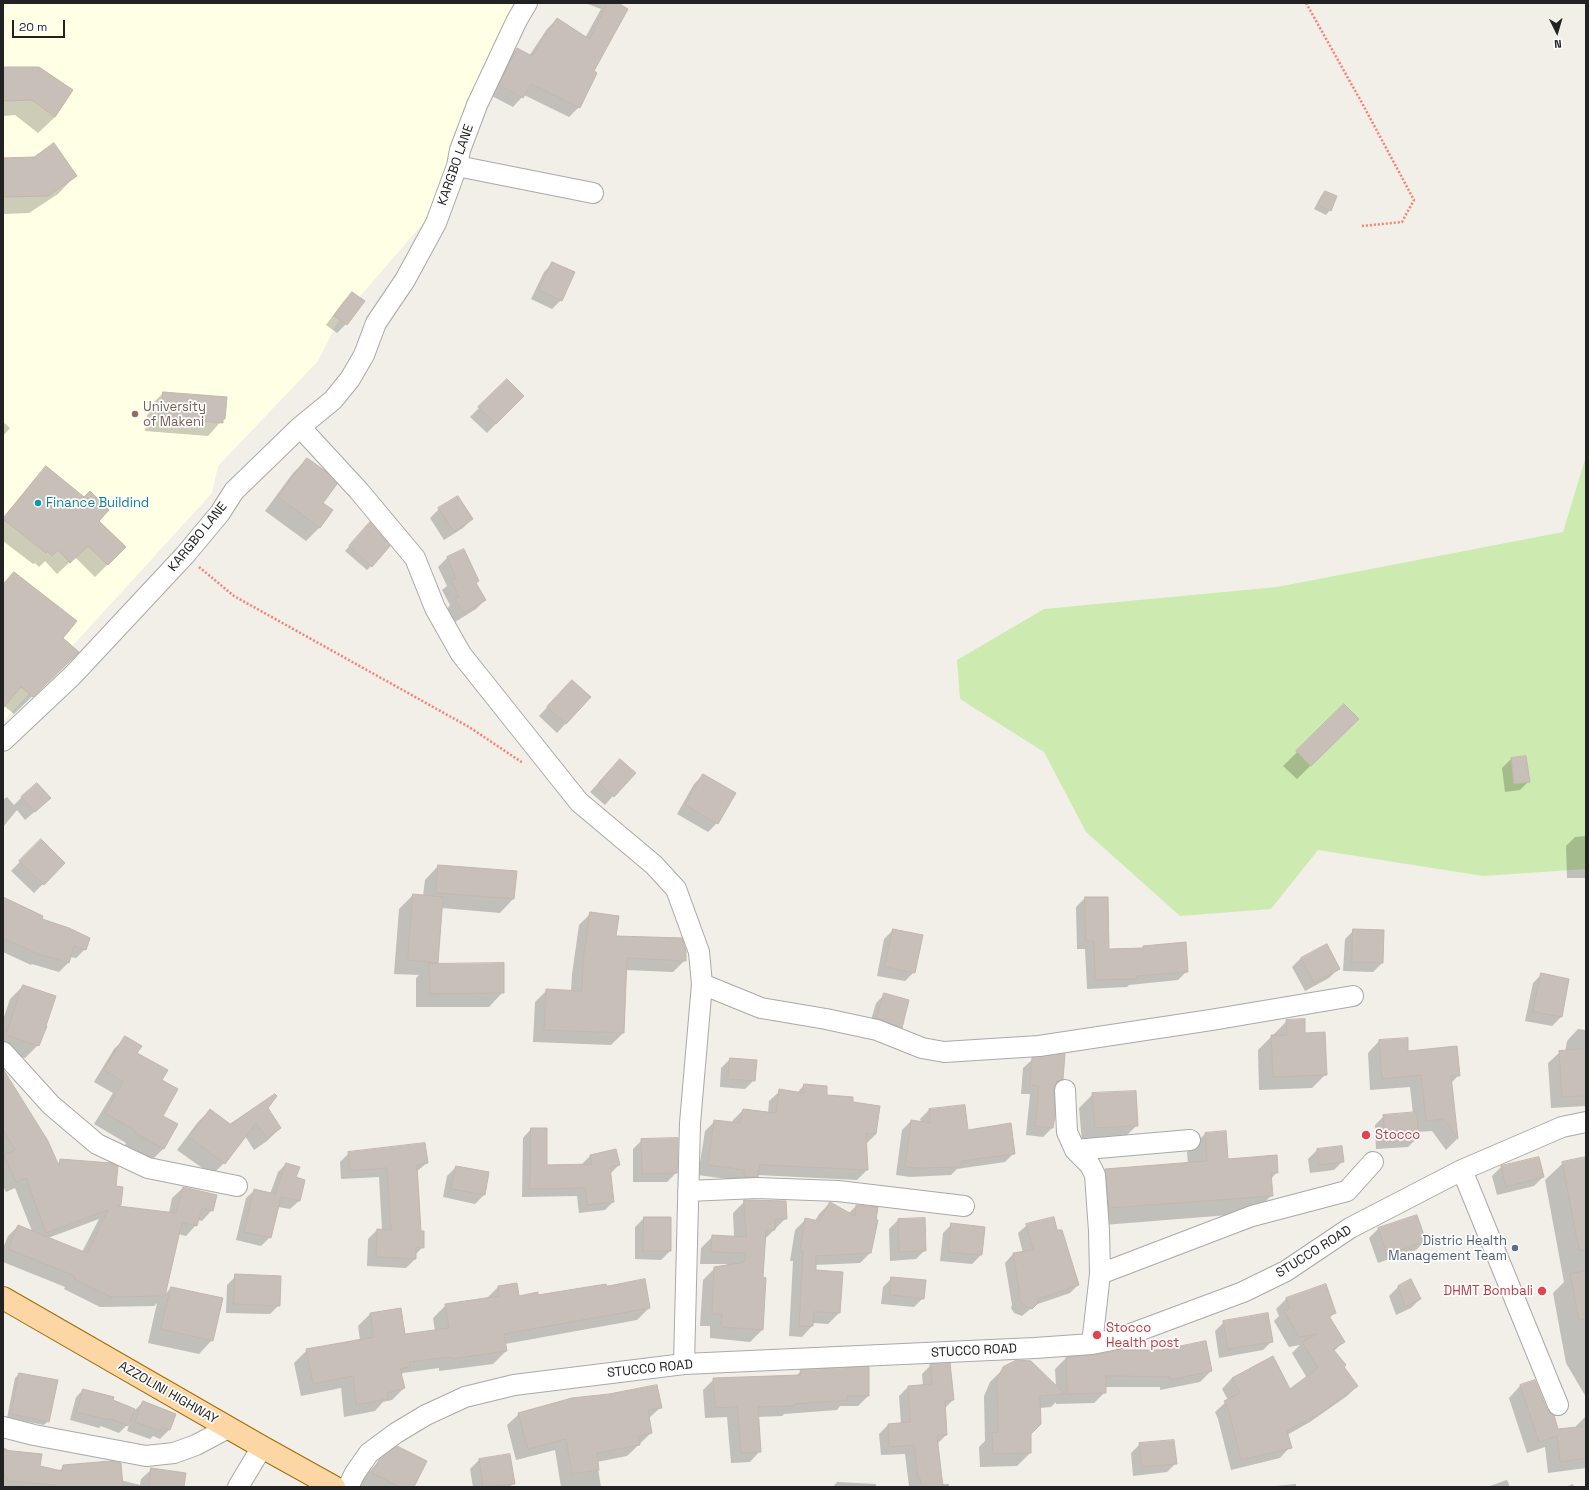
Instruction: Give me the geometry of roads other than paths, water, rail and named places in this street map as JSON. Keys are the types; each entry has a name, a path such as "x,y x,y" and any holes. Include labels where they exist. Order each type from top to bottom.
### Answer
{"main road":[{"name":"AZZOLINI HIGHWAY","path":"3,1298 228,1428 334,1487"}],"street":[{"name":"KARGBO LANE","path":"3,741 73,674 185,555 220,513 234,491 300,427 333,400 350,379 364,355 376,323 404,280 436,223 457,166 460,150 477,105 517,20 527,3"},
{"path":"457,166 593,193"},
{"path":"300,427 359,491 415,558 435,608 462,654 579,802 654,865 676,889 699,952 702,984 690,1123 684,1364"},
{"path":"702,984 761,1008 826,1019 877,1030 922,1048 944,1052 1039,1046 1211,1020 1353,996"},
{"path":"3,1052 51,1105 96,1144 148,1168 237,1186"},
{"path":"1065,1090 1067,1132 1075,1150 1090,1165 1095,1175 1100,1274 1092,1344"},
{"name":"STUCCO ROAD","path":"348,1487 355,1473 369,1453 396,1433 426,1415 465,1397 514,1385 684,1364 1092,1344 1117,1339 1243,1292 1286,1272 1350,1228 1462,1170 1562,1127 1586,1122"},
{"path":"1075,1150 1190,1140"},
{"path":"1100,1274 1252,1216 1347,1192 1373,1162"},
{"path":"1462,1170 1558,1405"},
{"path":"688,1191 757,1188 838,1191 964,1206"},
{"path":"3,1427 34,1435 146,1456 174,1453 196,1445 228,1428"},
{"path":"238,1487 262,1447"}],"place":[{"name":"University of Makeni","path":"135,414"},
{"name":"Finance Buildind","path":"38,503"},
{"name":"Stocco","path":"1366,1135"},
{"name":"Distric Health Management Team","path":"1515,1248"},
{"name":"DHMT Bombali","path":"1542,1291"},
{"name":"Stocco Health post","path":"1097,1335"}]}
